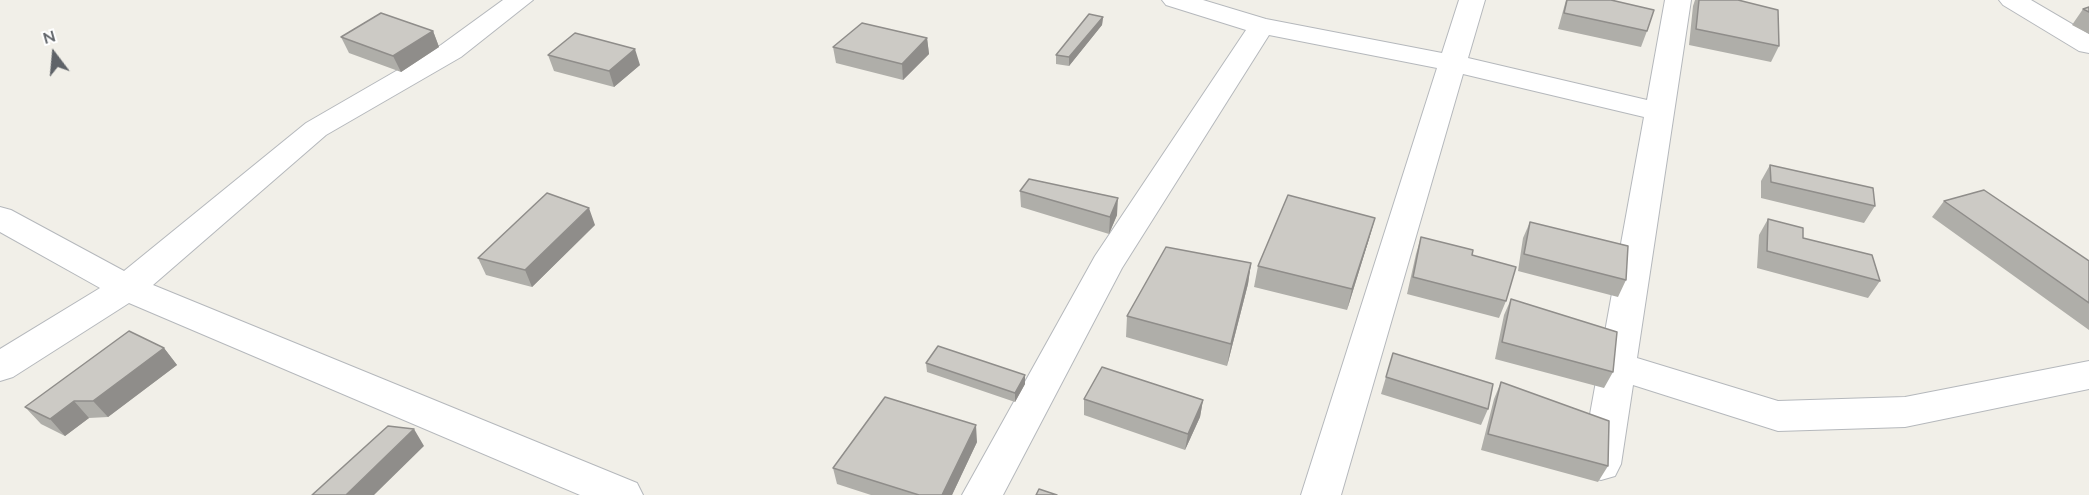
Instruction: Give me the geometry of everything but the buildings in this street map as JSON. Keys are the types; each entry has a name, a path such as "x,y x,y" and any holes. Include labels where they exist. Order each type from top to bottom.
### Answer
{"street":[{"path":"0,367 127,288 316,129 451,51 520,0"},
{"path":"1175,0 1262,26 1452,63 1659,112"},
{"path":"1321,495 1472,0"},
{"path":"1602,464 1677,0"},
{"path":"2012,0 2089,45"},
{"path":"982,495 1107,264 1262,26"},
{"path":"0,218 127,288 623,495"},
{"path":"1617,366 1778,416 1905,412 2089,375"}]}
